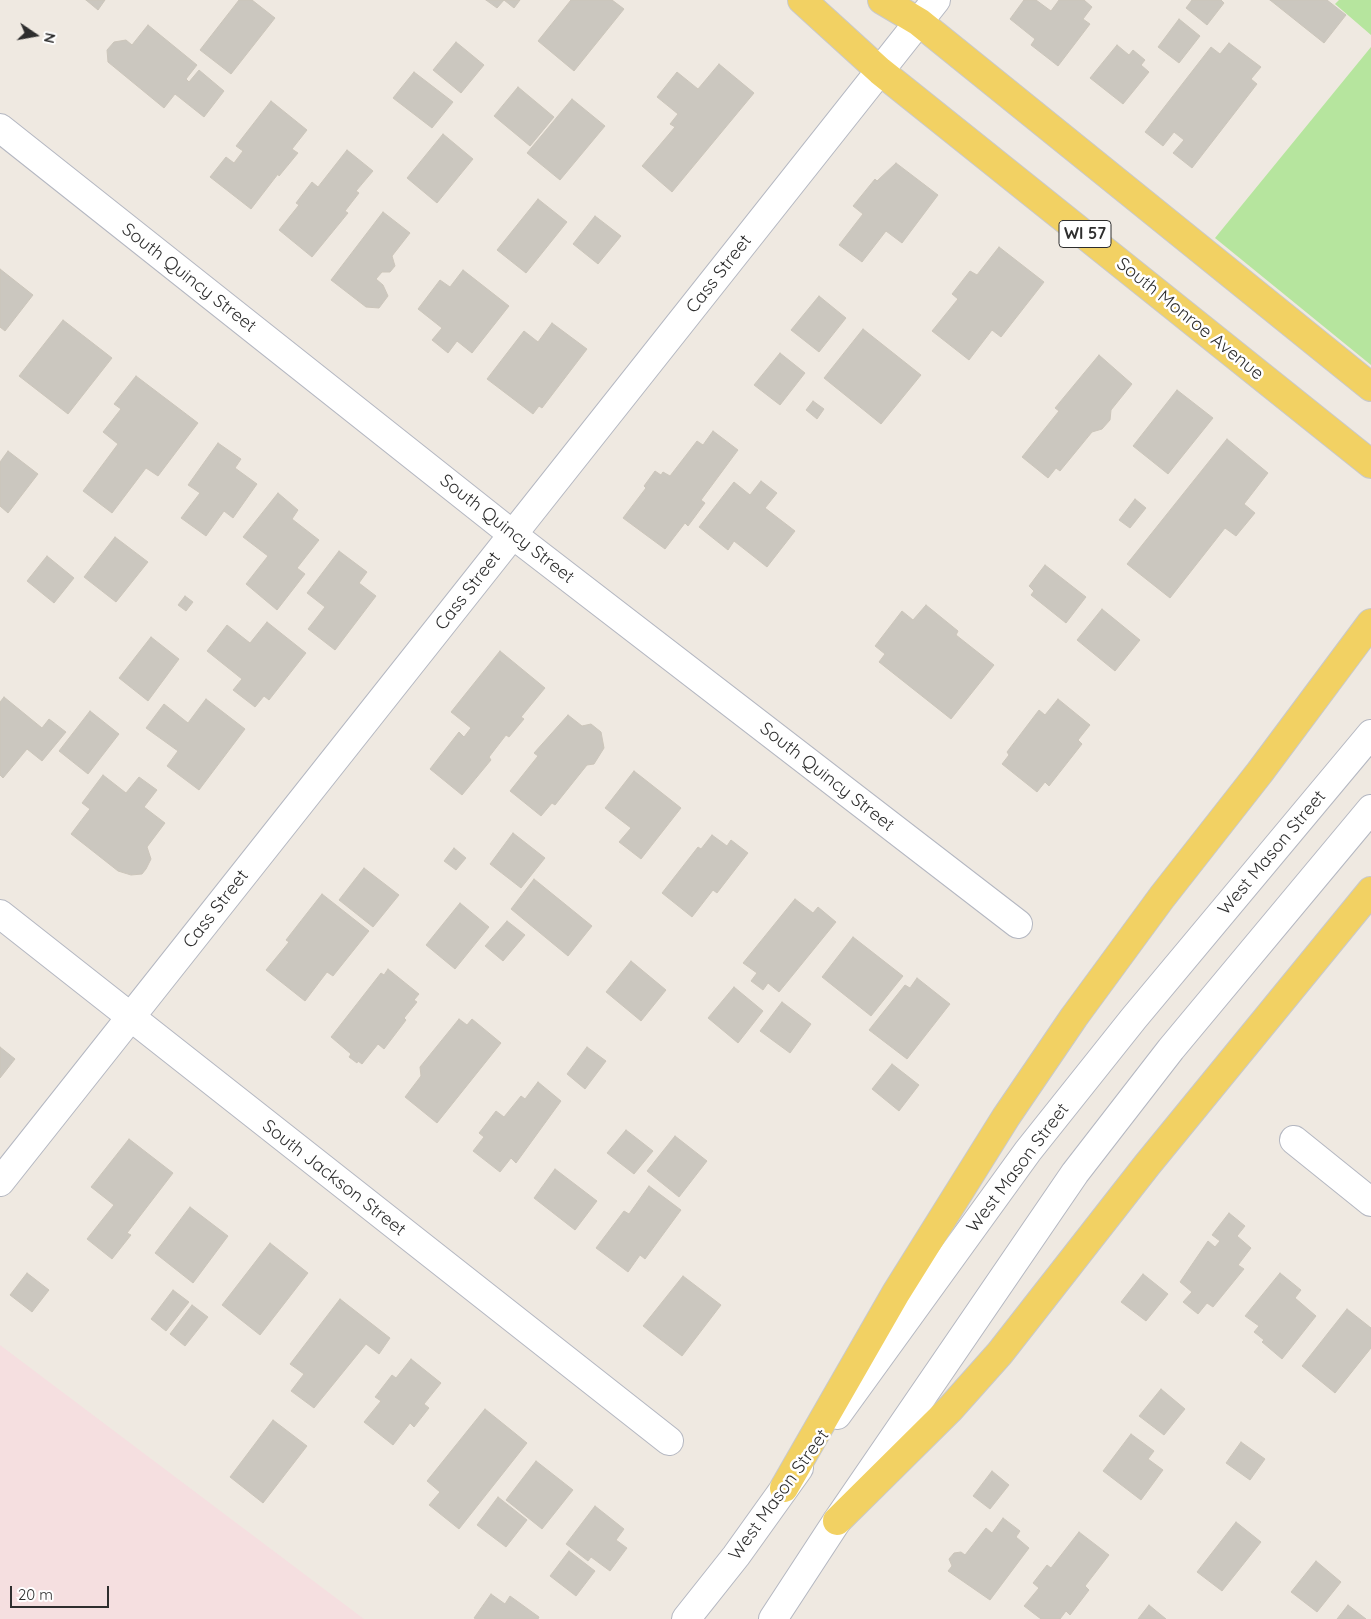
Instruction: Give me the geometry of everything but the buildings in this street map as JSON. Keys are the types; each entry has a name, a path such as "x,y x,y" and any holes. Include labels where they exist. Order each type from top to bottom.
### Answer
{"main road":[{"name":"South Monroe Avenue","path":"802,0 880,71 1371,464"},
{"path":"882,0 919,22 1371,387"},
{"path":"784,1488 896,1293 1011,1110 1074,1017 1162,897 1260,772 1371,623"},
{"path":"837,1521 952,1408 1000,1353 1147,1165 1371,891"}],"street":[{"name":"Cass Street","path":"0,1182 936,0"},
{"name":"South Quincy Street","path":"0,128 512,534 1018,924"},
{"name":"West Mason Street","path":"686,1619 736,1556 1028,1151 1134,1018 1371,734"},
{"path":"773,1619 837,1521 1075,1174 1171,1049 1371,809"},
{"name":"South Jackson Street","path":"0,914 669,1441"},
{"path":"1294,1140 1371,1202"}],"shaded area":[{"path":"0,1345 364,1619 0,1619"}],"green space":[{"path":"1339,0 1371,0 1371,35 1335,4"},
{"path":"1371,47 1371,365 1215,238"}]}
